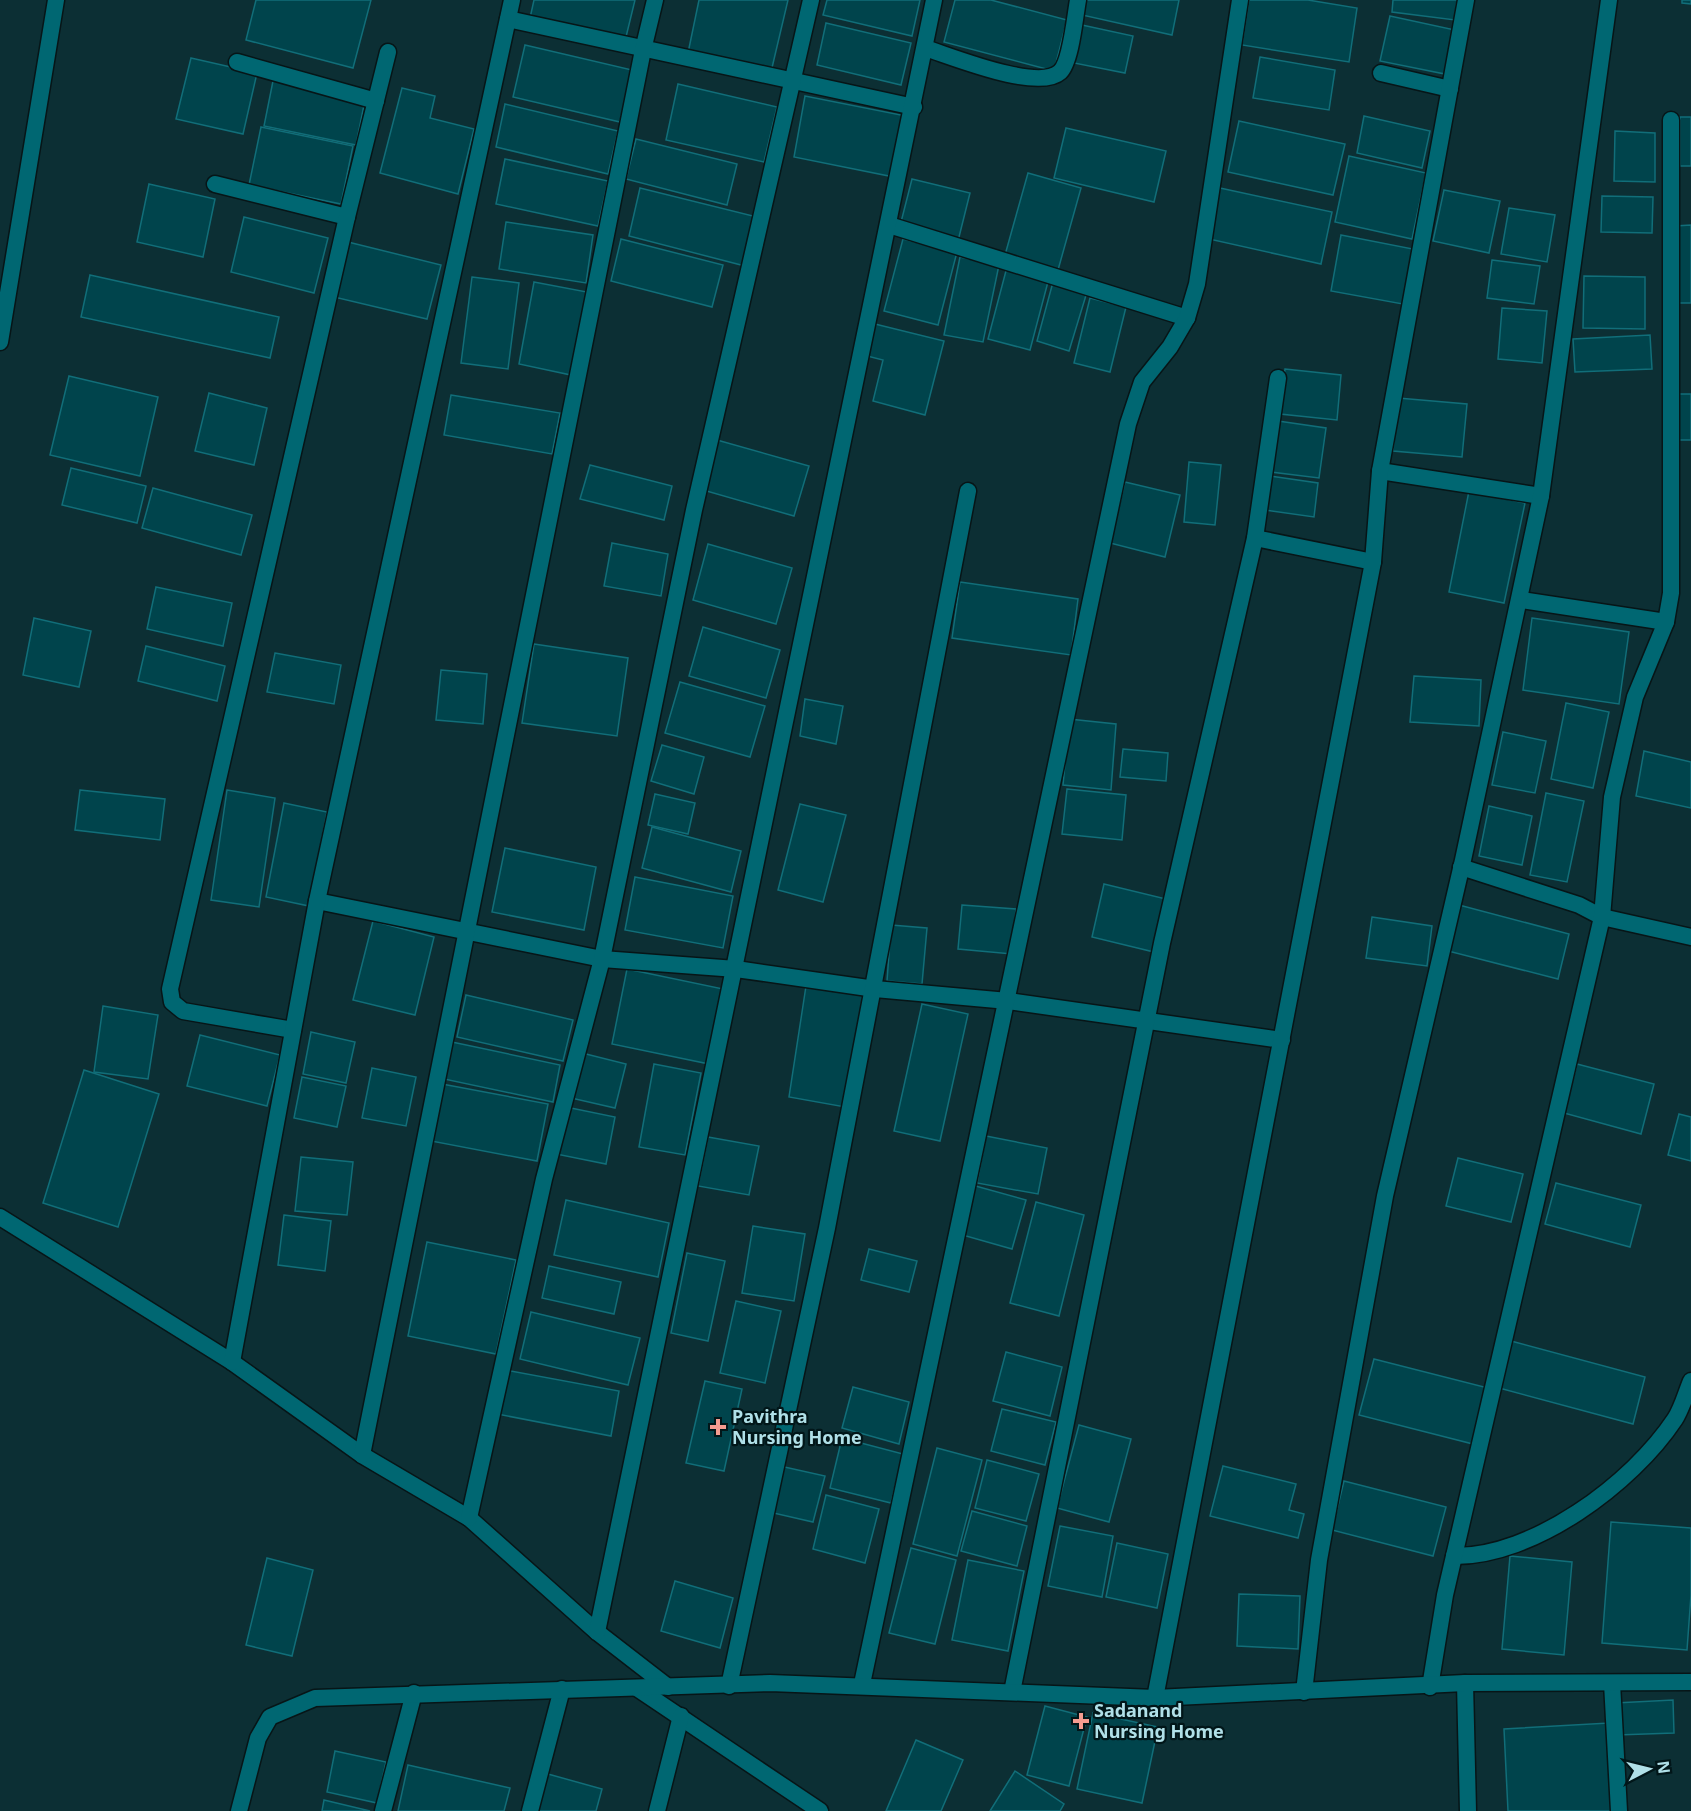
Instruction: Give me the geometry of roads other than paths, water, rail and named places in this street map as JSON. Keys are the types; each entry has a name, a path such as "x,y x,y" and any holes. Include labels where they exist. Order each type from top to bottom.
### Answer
{"street":[{"path":"0,342 56,0"},
{"path":"232,1362 317,902 512,0"},
{"path":"362,1455 643,50 656,0"},
{"path":"469,1518 544,1179 602,959 694,510 790,81 811,0"},
{"path":"597,1632 914,107 934,0"},
{"path":"925,48 1018,76 1049,76 1060,72 1066,61 1078,0"},
{"path":"862,1684 1128,424 1142,382 1170,347 1187,318 1197,284 1240,0"},
{"path":"1155,1698 1373,562 1380,471 1466,0"},
{"path":"1304,1692 1319,1560 1385,1196 1521,600 1541,496 1609,0"},
{"path":"508,19 914,107"},
{"path":"293,1030 183,1011 172,1002 170,989 347,216 388,52"},
{"path":"237,62 376,101"},
{"path":"1381,73 1450,88"},
{"path":"1430,1687 1454,1556 1602,917 1612,797 1635,698 1666,622 1671,593 1671,120"},
{"path":"215,184 347,216"},
{"path":"889,225 1187,318"},
{"path":"1012,1692 1146,1020 1255,538 1278,378"},
{"path":"1380,471 1541,496"},
{"path":"729,1686 827,1228 875,989 968,491"},
{"path":"1255,538 1373,562"},
{"path":"1521,600 1666,622"},
{"path":"1461,867 1579,905 1602,917 1691,937"},
{"path":"317,902 602,959 735,969 875,989 1008,1001 1282,1040"},
{"path":"0,1217 232,1362 362,1455 469,1518 597,1632 668,1687"},
{"path":"1454,1556 1477,1556 1523,1542 1548,1529 1623,1479 1676,1418 1691,1381"},
{"path":"239,1811 258,1738 270,1717 315,1698 414,1693 729,1686 781,1682 1155,1698 1430,1687 1465,1683 1691,1682"},
{"path":"1465,1683 1467,1811"},
{"path":"1612,1683 1620,1811"},
{"path":"637,1688 820,1811"},
{"path":"530,1811 562,1689"},
{"path":"383,1811 414,1693"},
{"path":"657,1811 681,1716"}],"place":[{"name":"Pavithra Nursing Home","path":"718,1427"},
{"name":"Sadanand Nursing Home","path":"1081,1721"}]}
